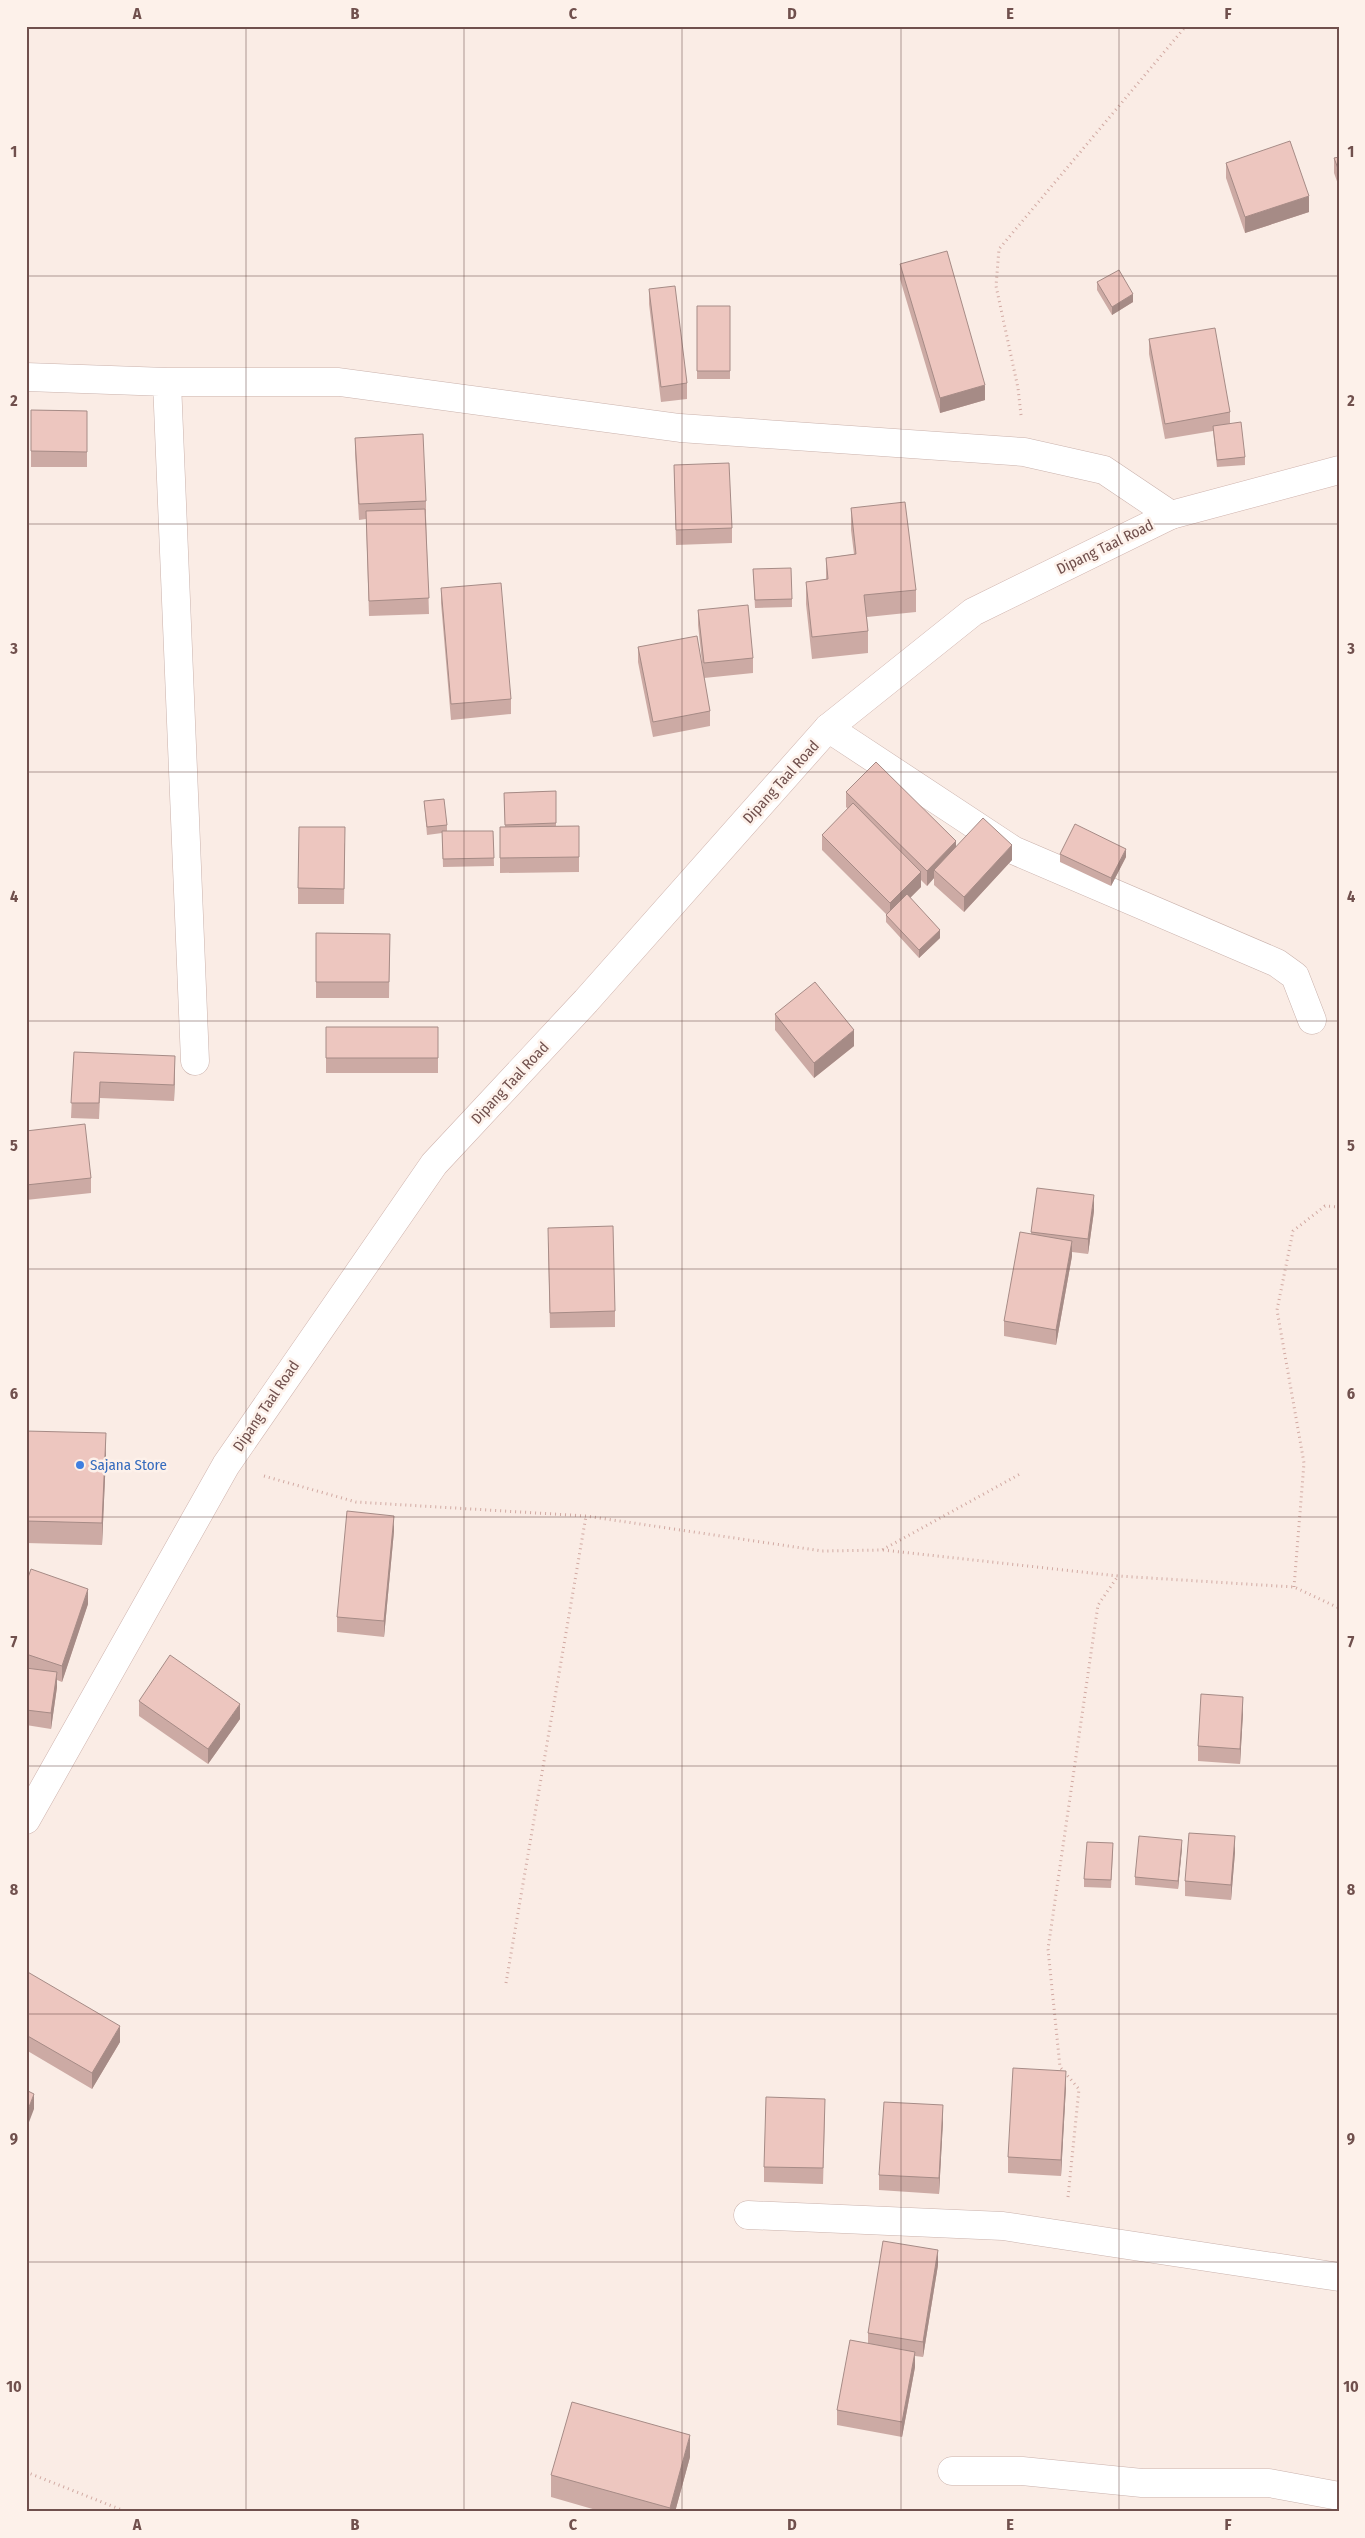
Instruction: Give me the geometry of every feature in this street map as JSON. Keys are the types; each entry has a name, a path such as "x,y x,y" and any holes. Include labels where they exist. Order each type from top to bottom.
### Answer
{"street":[{"path":"26,377 167,382 339,382 680,428 1024,452 1104,470 1171,514"},
{"path":"167,382 195,1061"},
{"name":"Dipang Taal Road","path":"26,1820 226,1465 434,1164 586,1001 828,728 973,612 1171,514 1339,470"},
{"path":"828,728 1013,850 1277,963 1294,976 1312,1020"},
{"path":"748,2215 1003,2226 1339,2277"},
{"path":"952,2471 1022,2471 1142,2483 1269,2483 1339,2496"}],"path":[{"path":"1024,452 1018,388 996,286 999,249 1186,26"},
{"path":"1294,1587 1304,1463 1277,1310 1293,1231 1325,1206 1339,1208"},
{"path":"226,1465 356,1502 586,1516 822,1551 882,1550 1118,1576 1294,1587 1339,1608"},
{"path":"882,1550 1020,1474"},
{"path":"506,1983 586,1516"},
{"path":"1065,2236 1079,2089 1060,2067 1048,1949 1098,1605 1118,1576"},
{"path":"26,2472 127,2512"}],"building":[{"path":"1290,141 1309,196 1245,217 1226,163"},
{"path":"1339,157 1339,171 1334,158"},
{"path":"947,251 985,385 940,398 900,264"},
{"path":"1119,270 1133,294 1112,307 1097,282"},
{"path":"675,286 687,383 661,387 649,289"},
{"path":"697,306 730,306 730,371 697,371"},
{"path":"1215,328 1230,412 1165,424 1149,339"},
{"path":"31,410 87,411 87,452 31,451"},
{"path":"1241,422 1245,457 1217,460 1213,426"},
{"path":"423,434 426,501 359,504 355,438"},
{"path":"729,463 732,528 676,530 674,465"},
{"path":"905,502 916,590 864,595 868,631 812,637 806,582 828,579 826,558 856,554 851,508"},
{"path":"425,509 429,598 369,601 366,511"},
{"path":"791,568 792,599 755,600 753,569"},
{"path":"501,583 511,699 451,704 441,588"},
{"path":"748,605 753,658 704,663 698,610"},
{"path":"697,636 710,711 653,722 638,647"},
{"path":"876,762 956,841 927,871 846,792"},
{"path":"556,791 556,823 505,825 504,793"},
{"path":"444,799 447,825 427,827 424,801"},
{"path":"853,803 921,872 890,903 822,835"},
{"path":"983,818 1012,845 964,897 934,870"},
{"path":"1075,824 1126,849 1111,878 1060,854"},
{"path":"579,826 579,857 500,858 500,827"},
{"path":"299,827 345,827 344,889 298,888"},
{"path":"442,831 493,831 494,858 443,859"},
{"path":"907,894 940,930 919,950 886,915"},
{"path":"316,933 390,934 389,982 316,982"},
{"path":"815,982 854,1030 814,1063 775,1014"},
{"path":"326,1027 438,1027 438,1058 326,1058"},
{"path":"74,1052 175,1056 174,1085 100,1082 99,1103 71,1103"},
{"path":"85,1124 91,1178 26,1185 26,1131"},
{"path":"1037,1188 1094,1195 1088,1239 1031,1232"},
{"path":"613,1226 615,1311 550,1313 548,1228"},
{"path":"1020,1232 1072,1241 1056,1330 1004,1321"},
{"path":"26,1431 106,1433 102,1523 26,1521"},
{"path":"347,1511 394,1516 384,1621 337,1617"},
{"path":"31,1569 88,1589 62,1666 26,1654 26,1583"},
{"path":"170,1655 240,1704 208,1749 139,1701"},
{"path":"26,1668 57,1672 51,1713 26,1710"},
{"path":"1201,1694 1243,1697 1240,1749 1198,1746"},
{"path":"1189,1833 1235,1836 1231,1885 1185,1881"},
{"path":"1139,1836 1182,1840 1178,1881 1135,1877"},
{"path":"1087,1842 1113,1843 1111,1880 1084,1879"},
{"path":"26,1971 120,2026 92,2073 26,2035"},
{"path":"1013,2068 1066,2071 1061,2160 1008,2157"},
{"path":"26,2090 34,2094 26,2115"},
{"path":"766,2097 825,2099 823,2168 764,2167"},
{"path":"884,2102 943,2105 939,2178 879,2175"},
{"path":"883,2241 938,2250 923,2342 868,2333"},
{"path":"850,2340 915,2352 902,2422 837,2410"},
{"path":"572,2402 690,2435 670,2508 551,2475"}],"place":[{"name":"Sajana Store","path":"80,1465"}]}
